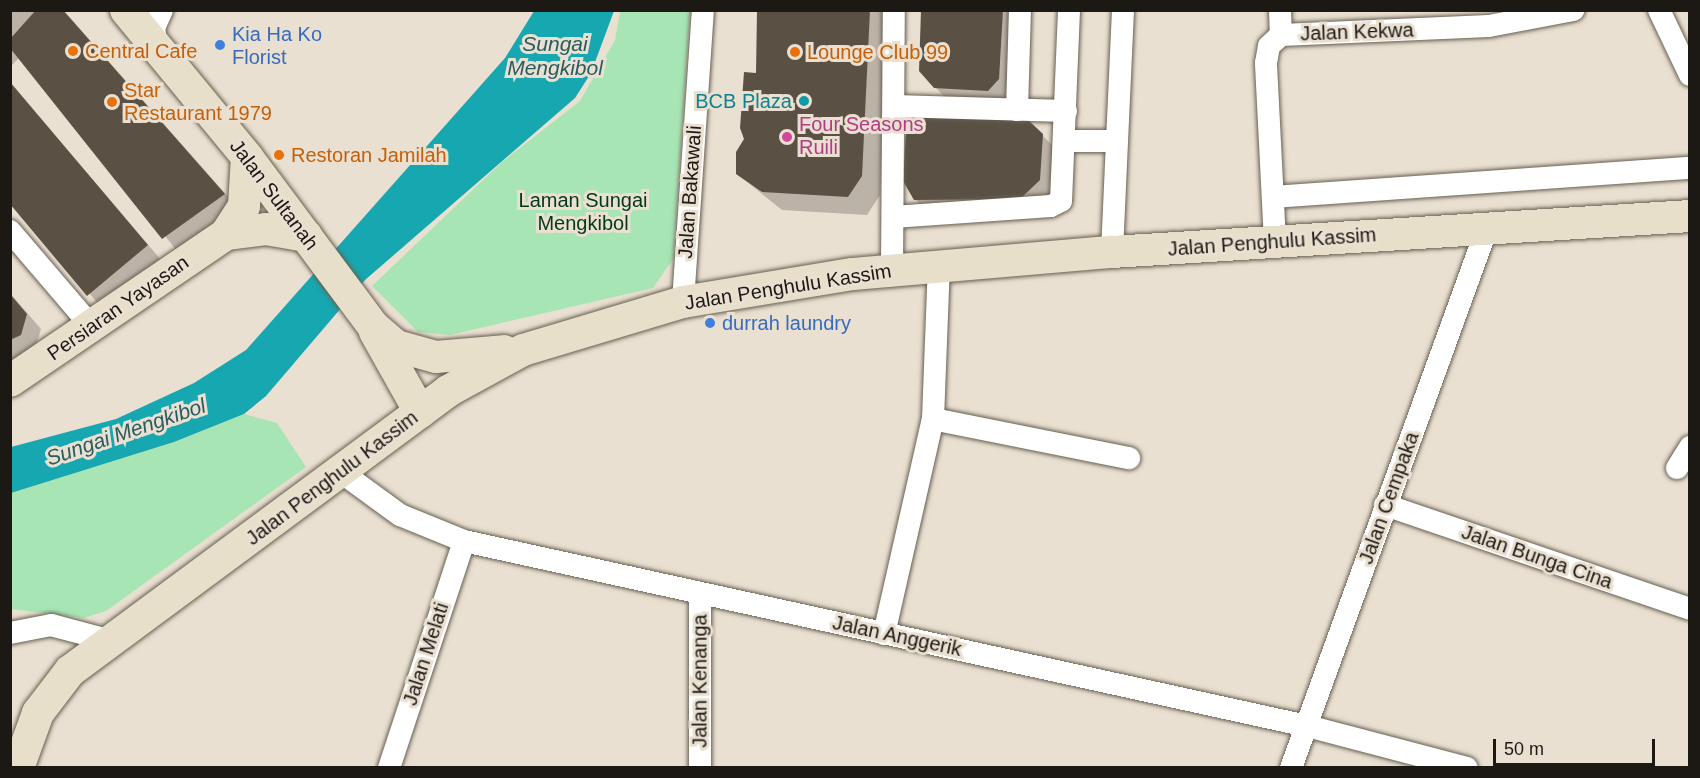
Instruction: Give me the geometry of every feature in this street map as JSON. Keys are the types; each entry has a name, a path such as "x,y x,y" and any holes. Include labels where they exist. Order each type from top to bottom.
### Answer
{"street":[{"name":"Jalan Sultanah","path":"126,10 247,157 373,326 420,412"},
{"path":"157,47 154,28 162,10"},
{"name":"Jalan Bakawali","path":"683,302 703,10"},
{"path":"892,270 894,10"},
{"path":"1017,110 1020,10"},
{"path":"893,217 1052,206 1064,192 1069,10"},
{"path":"1112,252 1124,10"},
{"path":"1281,10 1281,35"},
{"name":"Jalan Kekwa","path":"1275,242 1266,63 1269,46 1281,35 1572,10"},
{"path":"1659,10 1689,75"},
{"path":"894,106 1066,111"},
{"path":"1065,141 1117,141"},
{"name":"Persiaran Yayasan","path":"10,381 226,234 244,207 247,157"},
{"path":"1273,197 1689,168"},
{"name":"Jalan Penghulu Kassim","path":"18,768 47,696 111,641 469,377 523,350 683,302 892,270 1112,252 1689,216"},
{"name":"Jalan Cempaka","path":"1292,768 1487,228"},
{"name":"Persiaran Yayasan","path":"226,234 266,229 306,236"},
{"path":"10,231 91,326"},
{"path":"884,634 933,419 939,266"},
{"name":"Jalan Sultanah","path":"373,326 396,346 436,357 523,350"},
{"path":"933,419 1129,458"},
{"path":"1677,468 1689,447"},
{"name":"Jalan Anggerik","path":"341,472 400,515 464,541 1307,726 1467,768"},
{"name":"Jalan Bunga Cina","path":"1386,505 1689,609"},
{"name":"Jalan Melati","path":"389,768 464,541"},
{"name":"Jalan Kenanga","path":"700,594 700,768"},
{"path":"10,633 51,625 111,641"}],"green space":[{"name":"Laman Sungai Mengkibol","path":"620,11 690,11 673,259 653,288 450,335 418,332 372,286 502,162 580,101 615,40"},
{"path":"244,414 277,423 306,467 106,611 84,618 11,609 11,493 174,442"}],"water":[{"name":"Sungai Mengkibol","path":"534,11 614,11 591,73 575,98 365,280 266,396 244,414 174,442 11,493 11,447 116,419 194,383 246,350 505,58"}],"building":[{"path":"36,10 63,10 225,194 162,239 10,48 10,39"},
{"name":"BCB Plaza","path":"757,10 870,10 862,176 848,197 762,192 736,174 736,152 744,139 740,128 744,72 756,73"},
{"path":"921,10 1003,10 999,79 988,91 934,88 919,71"},
{"path":"10,82 148,245 87,296 10,204"},
{"path":"919,117 1026,118 1043,134 1040,180 1020,199 914,200 903,181 906,131"},
{"path":"10,294 27,314 21,335 10,340"}],"place":[{"name":"Kia Ha Ko Florist","path":"220,45"},
{"name":"Central Cafe","path":"73,51"},
{"name":"Lounge Club 99","path":"795,52"},
{"name":"BCB Plaza","path":"804,101"},
{"name":"Star Restaurant 1979","path":"112,102"},
{"name":"Four Seasons Ruili","path":"787,137"},
{"name":"Restoran Jamilah","path":"279,155"},
{"name":"durrah laundry","path":"710,323"}]}
